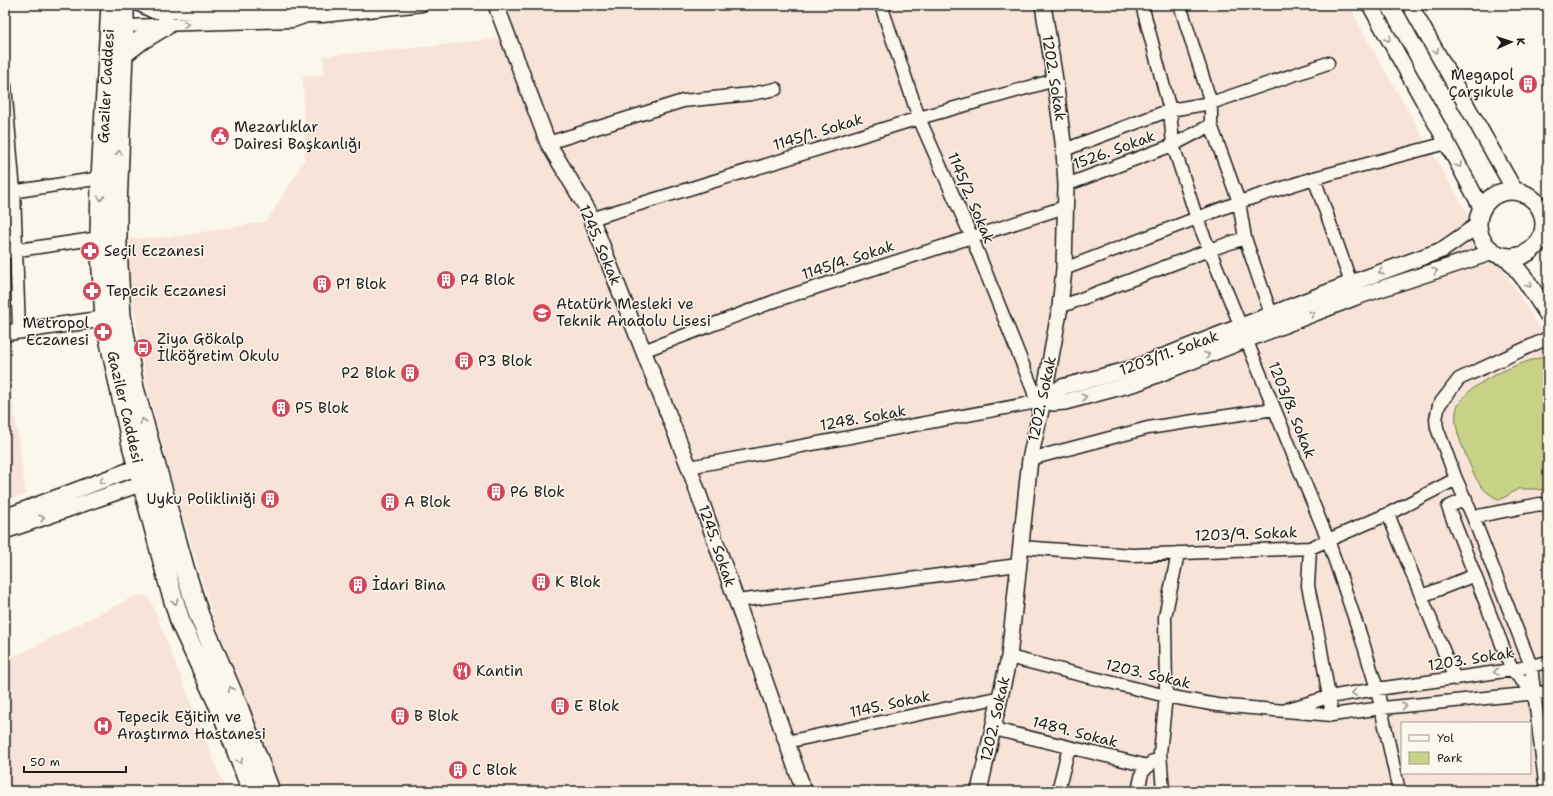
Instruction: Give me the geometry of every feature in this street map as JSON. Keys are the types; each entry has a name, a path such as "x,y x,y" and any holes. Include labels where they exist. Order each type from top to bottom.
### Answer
{"main road":[{"name":"Gaziler Caddesi","path":"113,318 124,26 115,7"},
{"name":"Gaziler Caddesi","path":"115,7 101,178 100,238 113,318 170,588 182,624 222,712 252,791"},
{"path":"123,54 141,40 166,25"},
{"path":"1500,255 1524,256 1531,252 1546,236 1544,216 1539,205 1530,196 1515,191 1499,193 1486,202 1480,217 1482,240 1525,279 1548,314"},
{"name":"Gaziler Caddesi","path":"146,470 199,615 237,704 270,791"}],"street":[{"path":"139,5 153,12 292,12 307,16 323,16 422,5"},
{"name":"1245. Sokak","path":"496,5 548,143 588,210 690,467 804,791"},
{"name":"1145/2. Sokak","path":"881,5 919,118 972,238 1033,390 1042,402"},
{"name":"1202. Sokak","path":"979,791 1009,657 1030,459 1060,308 1064,269 1066,184 1064,150 1043,5"},
{"name":"1203/8. Sokak","path":"1142,5 1170,110 1173,145 1197,219 1328,540 1377,689 1399,791"},
{"path":"1180,5 1211,103 1211,125 1239,202 1245,238 1274,321"},
{"path":"1274,321 1351,283 1442,250 1480,217 1447,143 1370,5"},
{"path":"1410,5 1515,191"},
{"path":"124,26 293,21 307,16"},
{"path":"1064,150 1170,110 1211,103 1328,63"},
{"name":"1145/1. Sokak","path":"591,219 919,118 1055,80"},
{"path":"5,86 10,192 12,331 113,318"},
{"path":"548,143 683,101 751,94 776,89"},
{"name":"1526. Sokak","path":"1066,184 1173,145 1211,125"},
{"path":"1064,269 1239,202 1314,178 1447,143"},
{"path":"10,192 101,178"},
{"path":"1314,178 1351,283"},
{"name":"1145/4. Sokak","path":"644,351 782,298 972,238 1065,206"},
{"path":"11,251 100,238"},
{"path":"1060,308 1209,250 1245,238"},
{"path":"1274,321 1500,255"},
{"name":"1203/11. Sokak","path":"1042,402 1065,402 1136,383 1195,361 1243,333 1274,321"},
{"path":"1546,791 1531,666 1466,499 1456,479 1437,428 1436,419 1439,405 1459,379 1548,338"},
{"name":"1248. Sokak","path":"690,467 1042,402"},
{"path":"1030,459 1148,428 1274,409"},
{"path":"5,517 146,470"},
{"path":"5,531 146,470"},
{"name":"1203/9. Sokak","path":"1020,547 1133,555 1310,548 1388,514 1456,479"},
{"path":"1466,499 1448,507 1512,670 1535,694"},
{"path":"1473,517 1540,504 1548,507"},
{"path":"1388,514 1455,679"},
{"path":"1310,548 1308,586 1332,715"},
{"path":"1163,791 1160,753 1166,696 1165,617 1178,553"},
{"name":"1245. Sokak","path":"737,601 1018,566"},
{"path":"1422,596 1475,575"},
{"name":"1203. Sokak","path":"1009,657 1166,696 1217,705 1332,715 1382,708 1548,692"},
{"name":"1203. Sokak","path":"1282,711 1328,697 1512,670 1548,662"},
{"name":"1145. Sokak","path":"786,742 1001,697"},
{"name":"1489. Sokak","path":"994,729 1148,766"},
{"path":"1058,791 1069,747"},
{"path":"1138,791 1142,773 1160,753"}],"shaded area":[{"path":"495,5 1349,5 1365,36 1462,204 1548,341 1548,791 281,791 214,619 175,491 147,386 122,239 181,236 267,221 305,160 303,76 325,75 323,56 426,47 499,38"},
{"path":"5,346 26,494 5,502"},
{"name":"Tepecik Eğitim ve Araştırma Hastanesi","path":"135,596 149,597 226,791 5,791 5,661"}],"green space":[{"path":"1548,356 1548,491 1518,489 1500,500 1487,492 1476,478 1458,435 1456,411 1460,401 1481,383 1524,362"}],"place":[{"name":"Megapol Çarşıkule","path":"1528,84"},
{"name":"Mezarlıklar Dairesi Başkanlığı","path":"220,136"},
{"name":"Seçil Eczanesi","path":"90,251"},
{"name":"P4 Blok","path":"446,280"},
{"name":"P1 Blok","path":"322,284"},
{"name":"Tepecik Eczanesi","path":"92,291"},
{"name":"Atatürk Mesleki ve Teknik Anadolu Lisesi","path":"542,313"},
{"name":"Metropol Eczanesi","path":"103,332"},
{"name":"Ziya Gökalp İlköğretim Okulu","path":"143,348"},
{"name":"P3 Blok","path":"464,361"},
{"name":"P2 Blok","path":"410,373"},
{"name":"P5 Blok","path":"281,408"},
{"name":"P6 Blok","path":"496,492"},
{"name":"Uyku Polikliniği","path":"270,499"},
{"name":"A Blok","path":"390,502"},
{"name":"K Blok","path":"541,582"},
{"name":"İdari Bina","path":"358,585"},
{"name":"Kantin","path":"462,671"},
{"name":"E Blok","path":"560,706"},
{"name":"B Blok","path":"400,716"},
{"name":"Tepecik Eğitim ve Araştırma Hastanesi","path":"103,726"},
{"name":"C Blok","path":"458,770"}]}
